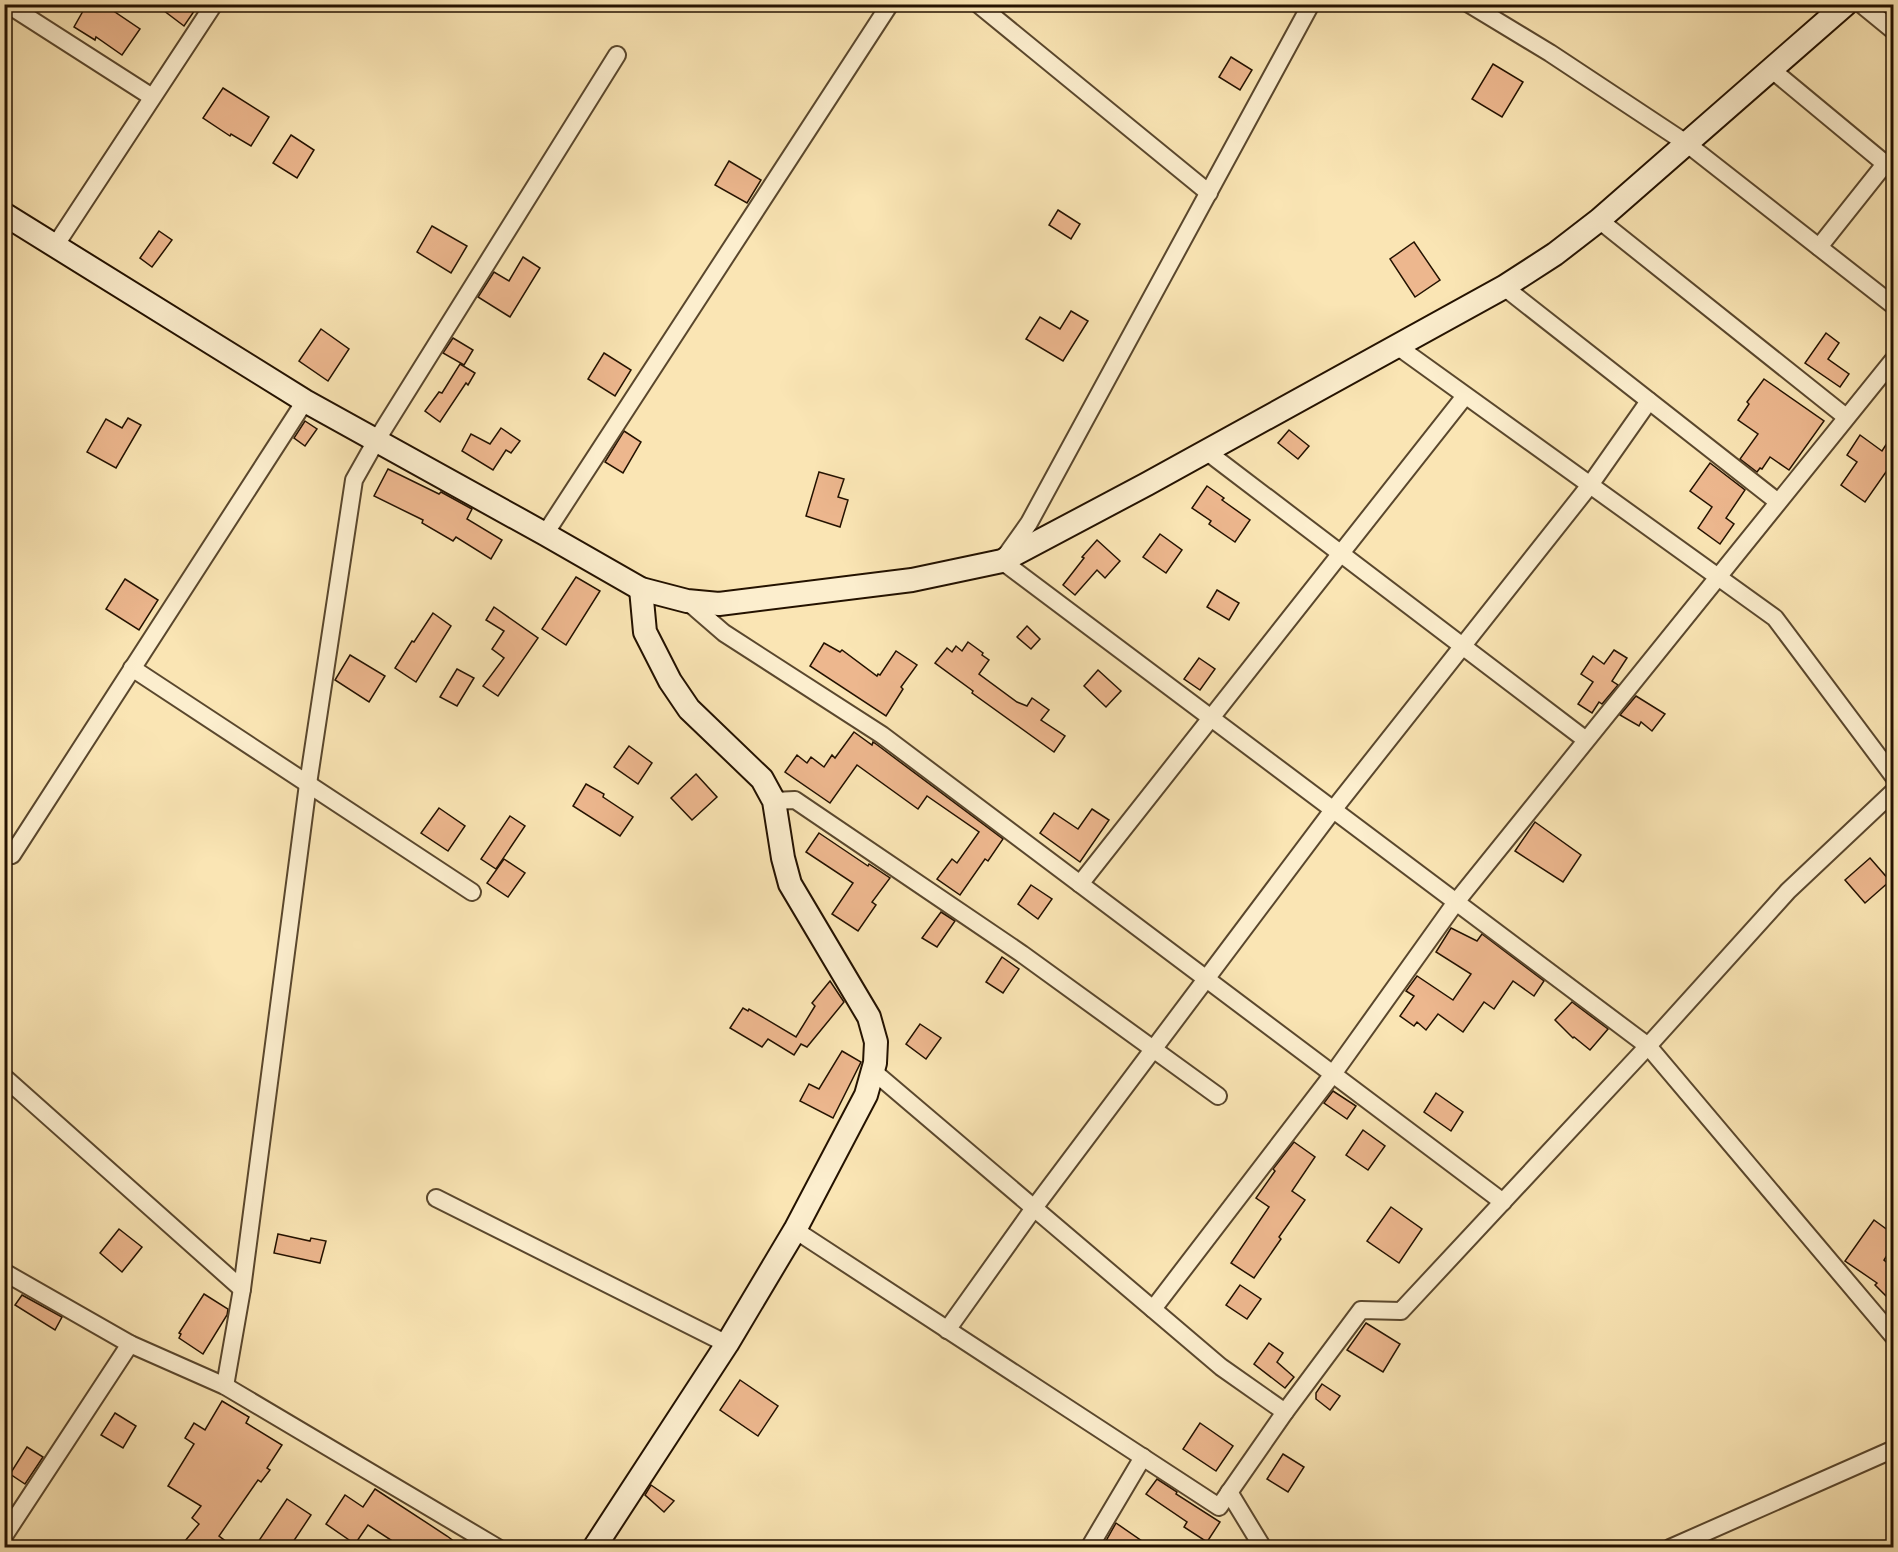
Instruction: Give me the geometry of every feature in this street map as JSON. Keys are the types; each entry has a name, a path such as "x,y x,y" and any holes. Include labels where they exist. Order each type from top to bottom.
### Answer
{"street":[{"path":"7,4 152,98"},
{"path":"55,246 214,4"},
{"path":"545,534 890,4"},
{"path":"978,4 1209,193"},
{"path":"1002,561 1029,523 1311,4"},
{"path":"1469,4 1550,53 1686,143 1893,306"},
{"path":"4,214 305,401 641,589 687,601 719,604 901,581 1002,561 1504,287 1555,254 1599,220 1846,4"},
{"path":"1861,4 1893,31"},
{"path":"225,1386 242,1289 308,784 354,480 616,55"},
{"path":"1771,69 1889,168 1819,247"},
{"path":"1599,220 1846,417"},
{"path":"1504,287 1778,502"},
{"path":"1397,346 1775,618 1893,777"},
{"path":"1153,1309 1333,1074 1456,902 1893,359"},
{"path":"1080,884 1465,396"},
{"path":"4,851 12,855 305,401"},
{"path":"947,1330 1034,1208 1333,810 1590,485 1649,401"},
{"path":"1206,451 1586,740"},
{"path":"1002,561 1648,1046 1893,1337"},
{"path":"594,1548 727,1344 795,1230 866,1095 873,1071 876,1042 869,1017 790,884 774,801 762,779 689,709 670,681 645,632 641,589"},
{"path":"687,601 724,633 882,735 1503,1202"},
{"path":"132,668 472,892"},
{"path":"795,1230 1219,1507 1285,1412 1362,1310 1401,1311 1648,1046 1788,891 1893,791"},
{"path":"774,801 795,800 1022,954 1218,1096"},
{"path":"873,1071 1221,1367 1285,1412"},
{"path":"4,1077 242,1289"},
{"path":"436,1198 727,1344"},
{"path":"4,1272 130,1344 225,1386 498,1548"},
{"path":"4,1536 130,1344"},
{"path":"1670,1548 1893,1449"},
{"path":"1089,1548 1143,1457"},
{"path":"1229,1492 1263,1548"}],"building":[{"path":"87,4 103,4 140,29 122,55 96,37 95,40 74,27"},
{"path":"155,4 199,4 184,26"},
{"path":"1231,57 1252,70 1240,90 1219,77"},
{"path":"1493,64 1523,82 1502,117 1472,99"},
{"path":"223,88 269,117 251,146 231,134 230,136 203,118"},
{"path":"291,135 314,150 297,178 273,163"},
{"path":"729,161 761,180 747,203 715,185"},
{"path":"1058,210 1080,224 1071,239 1049,225"},
{"path":"432,226 467,246 451,273 417,252"},
{"path":"159,231 172,240 152,267 140,258"},
{"path":"1414,242 1440,280 1415,297 1390,259"},
{"path":"523,257 540,268 510,317 478,297 494,272 509,281"},
{"path":"1071,311 1088,321 1063,361 1026,339 1040,317 1060,329"},
{"path":"321,329 349,349 328,381 299,361"},
{"path":"1826,333 1839,343 1828,359 1849,374 1840,387 1805,363"},
{"path":"453,338 473,350 464,365 443,353"},
{"path":"604,353 631,370 615,396 588,379"},
{"path":"460,364 475,373 440,422 425,411 439,392 442,393"},
{"path":"1764,379 1824,421 1789,470 1770,457 1762,469 1760,468 1757,472 1740,459 1758,434 1738,420 1749,404 1747,402"},
{"path":"128,418 141,425 116,468 87,452 106,419 122,428"},
{"path":"305,421 317,429 305,446 294,438"},
{"path":"501,428 520,441 511,453 506,450 493,470 462,451 471,434 490,444"},
{"path":"1289,430 1309,446 1298,459 1278,443"},
{"path":"624,431 641,442 623,473 605,462"},
{"path":"1893,434 1893,462 1865,502 1841,485 1857,462 1847,455 1860,435 1882,451"},
{"path":"1710,463 1745,490 1726,518 1734,524 1720,544 1698,528 1712,507 1690,491"},
{"path":"388,469 439,494 441,492 472,509 467,519 502,540 491,559 456,537 453,541 422,523 423,520 374,496"},
{"path":"819,472 844,479 838,497 848,500 840,527 806,516"},
{"path":"1207,486 1250,520 1235,542 1209,524 1211,521 1192,508"},
{"path":"1160,534 1182,550 1166,573 1143,557"},
{"path":"1097,540 1120,561 1105,578 1097,570 1075,595 1063,585"},
{"path":"576,577 600,591 566,645 542,629"},
{"path":"125,579 158,600 139,630 106,609"},
{"path":"1217,590 1239,603 1229,620 1207,607"},
{"path":"494,607 538,638 498,696 483,686 504,658 492,649 504,631 486,620"},
{"path":"433,613 451,626 416,682 395,668"},
{"path":"1027,626 1040,639 1031,649 1017,637"},
{"path":"968,642 989,660 979,674 1017,702 1027,706 1032,698 1049,710 1041,720 1065,736 1054,752 972,693 973,691 935,663 947,648 952,652 956,646 962,651"},
{"path":"824,643 840,652 842,650 877,676 896,651 917,665 901,687 903,689 886,716 810,666"},
{"path":"1614,650 1627,658 1612,681 1618,685 1602,704 1599,702 1592,713 1578,704 1593,682 1581,674 1593,656 1604,664"},
{"path":"350,655 385,676 369,702 335,680"},
{"path":"1199,658 1215,669 1200,690 1184,679"},
{"path":"457,669 474,678 457,706 440,697"},
{"path":"1098,670 1121,691 1106,707 1084,686"},
{"path":"1636,696 1665,714 1652,731 1641,722 1639,726 1620,715"},
{"path":"854,732 872,745 873,742 876,744 1003,839 988,861 985,859 960,895 937,879 952,859 957,863 979,832 927,796 918,809 857,765 830,803 785,772 797,755 807,763 811,757 824,767 832,755 835,758"},
{"path":"629,746 652,763 638,784 614,767"},
{"path":"696,774 717,797 692,820 671,798"},
{"path":"586,784 604,794 603,797 633,817 620,836 573,806"},
{"path":"439,808 465,826 448,851 421,833"},
{"path":"1092,809 1109,820 1080,862 1040,833 1054,813 1078,829"},
{"path":"510,816 525,826 496,869 481,859"},
{"path":"1535,822 1581,855 1563,882 1515,851"},
{"path":"819,833 890,878 872,902 876,905 858,931 832,914 853,883 806,852"},
{"path":"1870,858 1890,881 1865,903 1845,880"},
{"path":"504,859 525,873 508,897 487,883"},
{"path":"1031,885 1052,899 1038,919 1018,904"},
{"path":"941,912 955,921 937,947 922,938"},
{"path":"1451,928 1477,941 1482,934 1544,981 1534,996 1513,981 1494,1009 1484,1002 1463,1032 1438,1014 1426,1030 1417,1022 1414,1026 1400,1016 1414,996 1406,991 1417,976 1453,1000 1471,974 1436,952"},
{"path":"1002,957 1019,969 1003,993 986,982"},
{"path":"830,981 844,1002 807,1047 801,1044 794,1055 768,1039 762,1047 730,1028 743,1008 748,1011 749,1009 796,1037 815,1006 812,1003"},
{"path":"1572,1002 1608,1029 1590,1050 1573,1038 1555,1020"},
{"path":"920,1024 941,1038 926,1059 906,1044"},
{"path":"842,1051 861,1062 833,1118 800,1101 809,1084 819,1089"},
{"path":"1333,1091 1356,1106 1347,1119 1324,1103"},
{"path":"1436,1093 1463,1112 1451,1131 1424,1112"},
{"path":"1363,1130 1385,1146 1368,1170 1346,1155"},
{"path":"1294,1142 1315,1157 1292,1191 1305,1200 1254,1278 1231,1263 1269,1207 1256,1198 1275,1171 1273,1169"},
{"path":"1391,1207 1422,1229 1399,1263 1367,1241"},
{"path":"1874,1220 1893,1234 1893,1246 1884,1260 1893,1266 1893,1303 1875,1285 1877,1283 1845,1261"},
{"path":"119,1229 142,1247 122,1272 100,1253"},
{"path":"278,1234 310,1241 311,1238 326,1241 320,1263 274,1253"},
{"path":"1240,1285 1261,1299 1247,1319 1226,1305"},
{"path":"204,1294 228,1309 227,1315 203,1354 179,1338 181,1334 179,1333"},
{"path":"22,1295 62,1317 55,1330 15,1305"},
{"path":"1366,1323 1400,1344 1383,1372 1347,1350"},
{"path":"1269,1343 1283,1353 1277,1362 1294,1377 1285,1388 1254,1364"},
{"path":"740,1380 778,1406 758,1436 720,1410"},
{"path":"1322,1384 1340,1396 1330,1410 1316,1399 1316,1393"},
{"path":"222,1401 249,1417 246,1423 282,1445 267,1468 270,1470 261,1482 258,1480 219,1536 235,1548 193,1548 185,1541 199,1524 192,1518 201,1506 168,1486 194,1444 185,1438 194,1423 205,1430"},
{"path":"115,1413 136,1426 123,1448 101,1435"},
{"path":"1200,1423 1233,1446 1216,1471 1183,1449"},
{"path":"27,1447 43,1457 25,1484 10,1474"},
{"path":"1283,1454 1304,1467 1288,1492 1267,1479"},
{"path":"1157,1479 1220,1522 1207,1542 1184,1527 1187,1522 1146,1494"},
{"path":"651,1485 674,1501 664,1512 645,1495"},
{"path":"375,1489 463,1548 403,1548 368,1525 355,1544 326,1524 345,1495 363,1507"},
{"path":"287,1499 311,1515 289,1548 254,1548"},
{"path":"1116,1523 1152,1548 1102,1548"}]}
